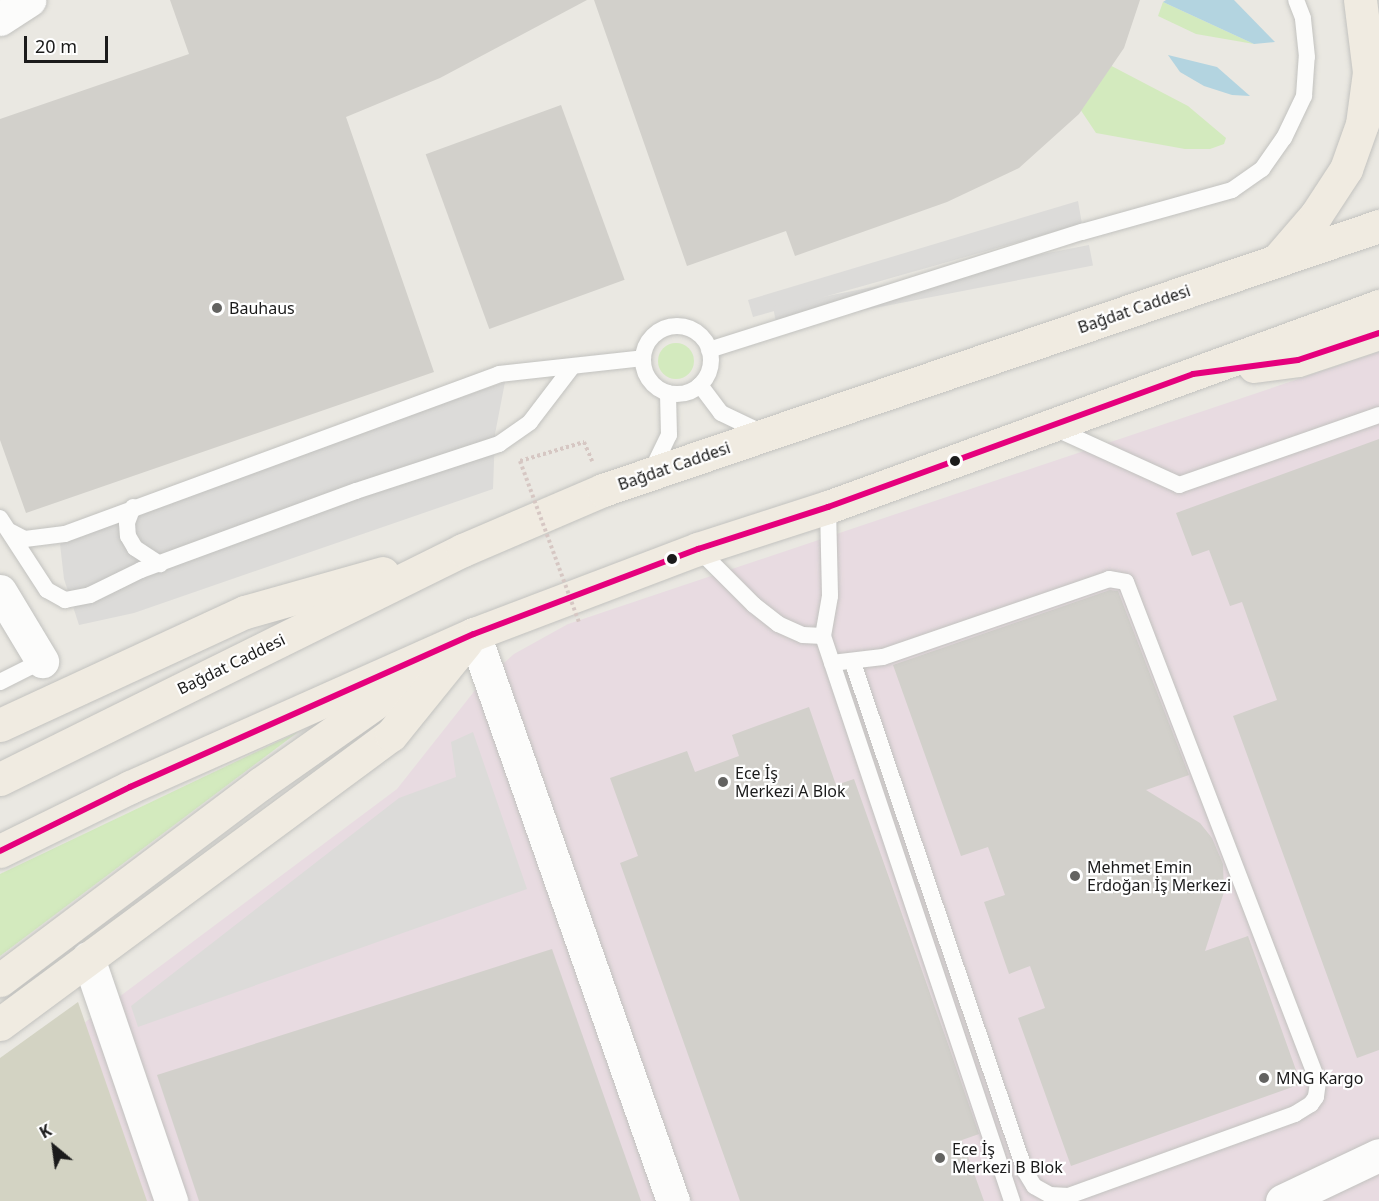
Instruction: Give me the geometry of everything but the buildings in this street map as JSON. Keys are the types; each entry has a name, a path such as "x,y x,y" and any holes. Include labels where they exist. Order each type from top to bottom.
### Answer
{"main road":[{"path":"1363,16 1379,71"},
{"path":"1277,260 1316,215 1346,169 1362,124 1369,72 1363,16"},
{"name":"Bağdat Caddesi","path":"0,779 463,550 650,474 1379,226"},
{"path":"0,851 130,787 474,634 698,549 828,507 1379,306"},
{"path":"1193,374 1299,360 1379,333"},
{"path":"0,725 245,612 463,550"},
{"path":"0,1024 391,735 474,634"},
{"path":"0,980 260,784 474,634"}],"street":[{"path":"0,19 28,0"},
{"path":"0,591 42,661"},
{"path":"474,634 673,1201"},
{"path":"88,958 171,1201"},
{"path":"1282,1201 1379,1155"}],"lane":[{"path":"710,350 1082,232 1232,190 1262,169 1284,138 1304,96 1307,57 1303,18 1296,0"},
{"path":"679,327 698,333 710,350 710,369 700,385 680,394 668,393 649,380 643,358 651,339 679,327"},
{"path":"11,532 25,539 43,540 499,374 572,368 643,358"},
{"path":"0,518 47,590 65,600 90,595 160,564 356,491 499,444 530,422 572,368"},
{"path":"700,385 720,413 767,434"},
{"path":"650,474 669,435 668,393"},
{"path":"1049,426 1179,485 1379,415"},
{"path":"133,507 127,523 128,536 135,548 160,564"},
{"path":"828,507 831,596 823,636 1012,1201"},
{"path":"698,549 754,605 778,624 803,635 823,636"},
{"path":"832,663 854,663 883,657 1109,579 1126,582 1318,1082 1316,1097 1311,1104 1295,1114 1068,1196 1050,1195 1034,1186 1025,1171 854,663"},
{"path":"0,682 42,661"}],"path":[{"path":"579,622 520,461 584,442"}],"shaded area":[{"path":"1078,201 1082,224 753,317 748,300"},
{"path":"1089,245 1093,266 777,327 773,306"},
{"path":"1379,352 1379,1201 0,1201 0,1086 397,789 480,684 514,654 568,624"},
{"path":"505,382 495,434 493,489 134,613 79,625 64,579 60,544 178,496"},
{"path":"473,732 527,889 138,1027 131,1006 399,798 456,777 451,742"},
{"path":"78,1002 147,1201 0,1201 0,1058"}],"green space":[{"path":"1163,2 1254,44 1196,34 1158,16"},
{"path":"1102,61 1188,106 1226,138 1224,144 1210,149 1185,149 1096,133 1072,97"},
{"path":"676,343 689,348 694,361 689,374 676,379 663,374 658,361 663,348"},
{"path":"298,732 0,956 0,874"}],"water":[{"path":"1166,0 1234,0 1275,42 1254,44 1163,2"},
{"path":"1168,55 1217,67 1250,96 1232,95 1204,86 1180,72"}],"transit line":[{"path":"0,851 130,787 474,634 698,549 828,507 1193,374 1298,360 1379,333"}],"place":[{"name":"Bauhaus","path":"217,308"},
{"name":"Ece İş Merkezi A Blok","path":"723,782"},
{"name":"Mehmet Emin Erdoğan İş Merkezi","path":"1075,876"},
{"name":"MNG Kargo","path":"1264,1078"},
{"name":"Ece İş Merkezi B Blok","path":"940,1158"}]}
